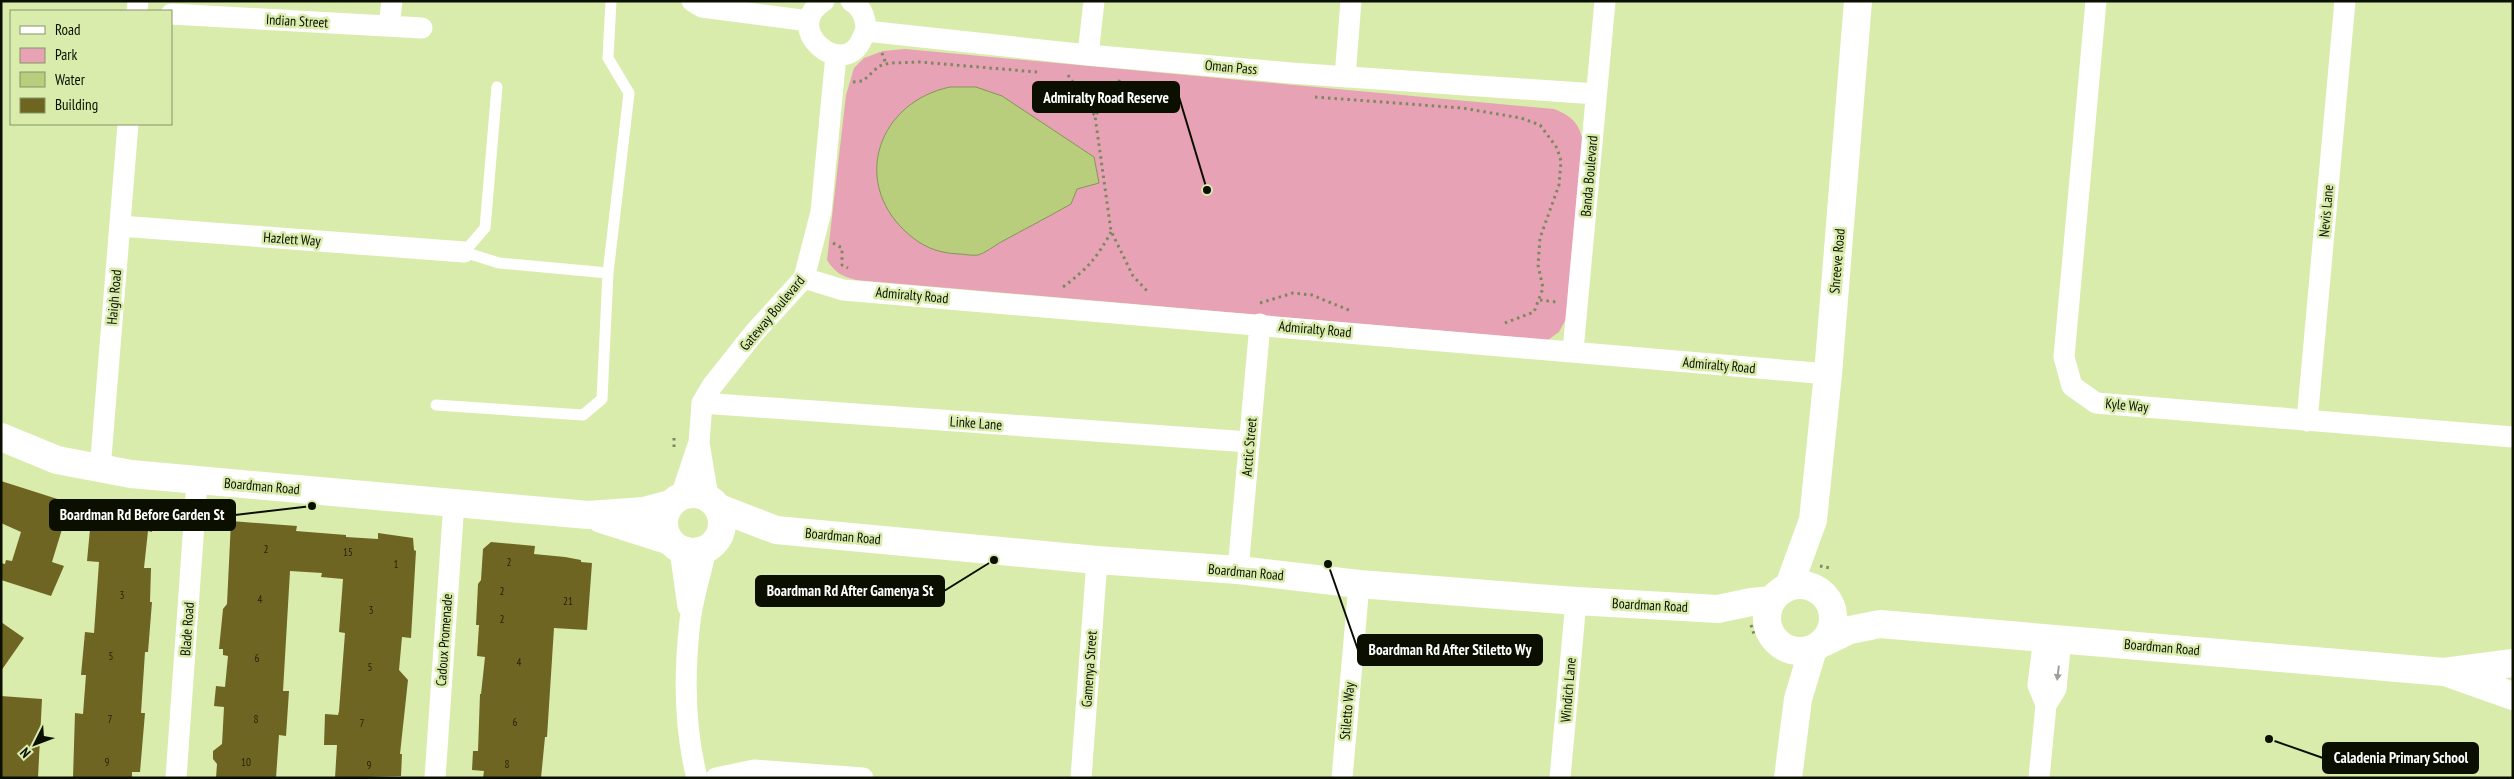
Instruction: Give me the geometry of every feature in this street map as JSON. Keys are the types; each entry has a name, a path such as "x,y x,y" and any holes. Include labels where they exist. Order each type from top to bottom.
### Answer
{"street":[{"path":"389,26 392,1"},
{"path":"692,1 702,7 809,21"},
{"path":"824,1 816,6 809,21 810,35 821,50 836,55 851,52 859,46 866,30 865,16 852,1"},
{"path":"1088,55 1094,1"},
{"path":"1345,77 1351,1"},
{"name":"Banda Boulevard","path":"1573,352 1605,1"},
{"name":"Shreeve Road","path":"1823,593 1813,520 1828,374 1858,1"},
{"name":"Kyle Way","path":"2096,1 2064,357 2072,386 2096,403 2513,437"},
{"name":"Nevis Lane","path":"2307,421 2345,1"},
{"name":"Indian Street","path":"172,14 422,28"},
{"name":"Oman Pass","path":"866,30 1088,55 1345,77 1596,94"},
{"name":"Gateway Boulevard","path":"694,501 702,403 712,386 754,333 804,278 822,212 836,55"},
{"name":"Haigh Road","path":"100,470 128,125"},
{"name":"Hazlett Way","path":"120,226 464,252"},
{"name":"Admiralty Road","path":"804,278 843,290 1260,324 1828,374"},
{"name":"Arctic Street","path":"1238,570 1260,324"},
{"name":"Linke Lane","path":"702,403 1249,442"},
{"name":"Boardman Road","path":"1,438 57,460 100,470 197,481 588,515 644,511 694,501 776,530 1097,560 1238,570 1358,584 1576,601 1718,609 1751,602 1810,585 1880,624"},
{"name":"Blade Road","path":"176,778 197,481"},
{"path":"690,620 675,546 664,527 664,519 694,501 722,528 709,548 690,620 686,714 689,748 697,778"},
{"name":"Cadoux Promenade","path":"435,778 454,502"},
{"name":"Boardman Road","path":"588,515 675,546 698,552 776,530"},
{"name":"Shreeve Road","path":"1781,593 1813,520"},
{"name":"Gamenya Street","path":"1081,778 1097,560"},
{"name":"Stiletto Way","path":"1342,778 1358,584"},
{"path":"1781,593 1767,616 1798,643 1798,700 1788,778"},
{"path":"1798,643 1833,626 1832,606 1823,593"},
{"name":"Windich Lane","path":"1560,778 1576,601"},
{"name":"Boardman Road","path":"1718,609 1798,643 1880,624 2444,672 2513,663"},
{"path":"2039,778 2046,704 2056,689 2053,638"},
{"name":"Boardman Road","path":"2513,668 2509,683 2513,695"},
{"name":"Boardman Road","path":"2444,672 2513,695"},
{"path":"716,778 754,770 863,778"}],"lane":[{"path":"436,405 583,415 602,398 608,274 629,93 608,58 611,1"},
{"path":"497,86 485,228 464,252 498,263 608,274"}],"path":[{"path":"832,85 863,81 879,66 890,63 920,62 1040,73"},
{"path":"1058,74 1076,76"},
{"path":"1068,75 1096,116 1111,232 1133,276 1149,293"},
{"path":"1112,79 1129,80"},
{"path":"1096,116 1120,80"},
{"path":"1307,97 1462,108 1521,118 1540,125 1547,133 1557,148 1561,161 1559,185 1540,238 1538,265 1543,288 1534,312 1522,319 1496,326"},
{"path":"1063,287 1085,271 1098,256 1111,232"},
{"path":"815,238 839,244 842,248 842,265 848,268"},
{"path":"1252,302 1261,303 1292,293 1312,295 1358,315"}],"green space":[{"path":"905,49 1554,109 1566,114 1574,121 1583,142 1566,319 1559,332 1548,340 856,280 847,277 836,271 827,260 846,95 854,68 864,58 883,51"}],"water":[{"path":"950,87 976,87 1002,96 1094,157 1099,183 1077,189 1071,204 978,255 943,252 929,248 917,241 905,231 889,211 879,189 877,167 881,146 890,126 905,109 925,95"}],"building":[{"path":"1,481 70,503 52,562 64,566 51,596 1,580 1,563 5,564 6,560 12,561 21,532 1,523"},
{"path":"92,508 154,513 152,532 148,531 144,568 151,568 150,602 152,602 148,652 145,652 141,713 145,713 140,772 132,772 132,778 73,778 75,713 83,714 86,675 81,675 85,632 94,633 99,562 87,561"},
{"path":"231,521 297,526 296,531 346,535 346,537 378,539 378,533 413,538 414,550 416,551 411,638 402,637 399,670 408,680 400,754 402,754 401,776 335,778 337,745 324,745 325,714 338,715 339,711 345,633 339,632 343,579 321,577 322,573 290,571 283,691 289,691 286,736 279,735 276,778 216,778 217,764 213,759 213,751 222,744 224,707 214,706 216,686 225,687 228,656 223,655 223,649 219,649 223,609 227,604"},
{"path":"491,542 535,546 534,554 565,557 592,563 587,630 554,628 547,737 545,737 541,778 483,778 484,771 472,770 473,751 478,751 480,694 485,657 477,656 479,625 476,625 478,584 481,580 483,549"},
{"path":"1,622 24,638 1,671"},
{"path":"1,696 42,699 38,778 1,778"}],"place":[{"name":"Admiralty Road Reserve","path":"1207,190"},
{"name":"Boardman Rd Before Garden St","path":"312,506"},
{"name":"Boardman Rd After Gamenya St","path":"994,560"},
{"name":"Boardman Rd After Stiletto Wy","path":"1328,564"},
{"name":"Caladenia Primary School","path":"2269,739"}]}
